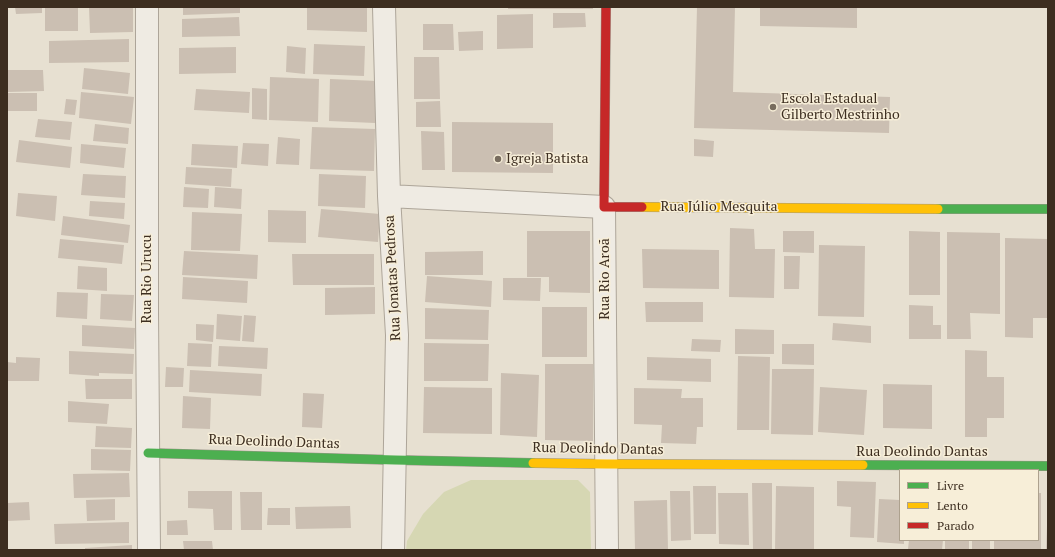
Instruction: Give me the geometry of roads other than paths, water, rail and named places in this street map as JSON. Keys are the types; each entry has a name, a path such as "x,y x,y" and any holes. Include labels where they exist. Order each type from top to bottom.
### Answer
{"street":[{"name":"Rua Rio Urucu","path":"147,7 149,550"},
{"name":"Rua Jonatas Pedrosa","path":"384,7 389,196 397,335 394,550"},
{"name":"Rua Rio Aroã","path":"606,7 604,206 607,550"},
{"name":"Rua Júlio Mesquita","path":"389,196 604,206 1048,209"},
{"name":"Rua Deolindo Dantas","path":"148,452 395,460 606,464 1048,466"}],"place":[{"name":"Escola Estadual Gilberto Mestrinho","path":"773,107"},
{"name":"Igreja Batista","path":"498,159"}]}
